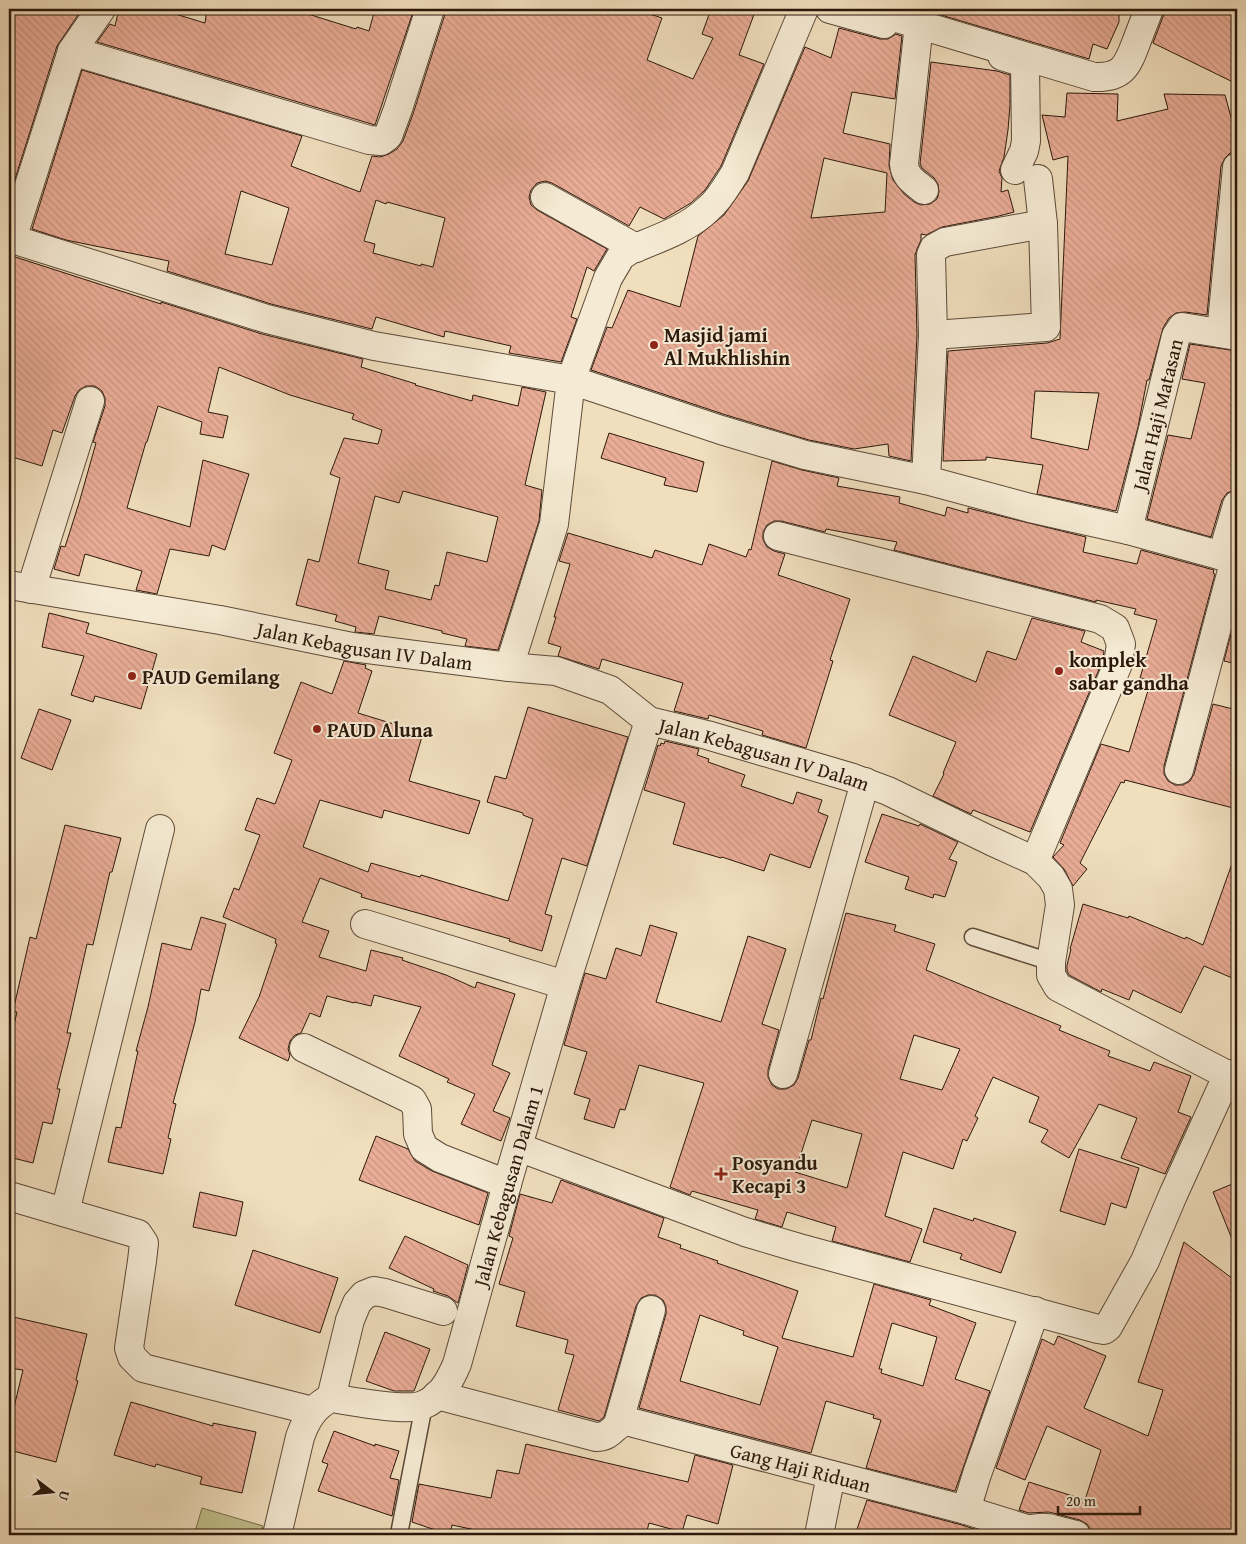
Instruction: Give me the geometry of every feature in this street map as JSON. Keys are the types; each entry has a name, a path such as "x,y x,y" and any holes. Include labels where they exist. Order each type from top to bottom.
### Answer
{"street":[{"path":"101,9 72,51 11,239 267,319 318,333 374,346 571,380 721,430 805,455 926,480 1030,508 1128,530 1231,558"},
{"path":"72,51 360,138 381,141 388,136 430,9"},
{"path":"509,668 554,524 571,380 608,278 622,256 693,222 711,207 725,189 735,174 804,9"},
{"path":"830,9 1025,62 1026,141 1024,151 1026,174 1043,224 1046,327 934,335"},
{"path":"866,9 1094,77 1105,77 1122,71 1128,63 1149,9"},
{"path":"918,33 904,164 908,178 924,190"},
{"path":"1229,334 1237,167"},
{"path":"545,197 636,248"},
{"path":"926,480 934,335 930,263 934,248 945,242 1043,224"},
{"name":"Jalan Haji Matasan","path":"1128,530 1176,336 1182,327 1229,334"},
{"path":"20,587 90,401"},
{"path":"1179,770 1231,558 1237,505"},
{"path":"778,536 1100,619 1115,628 1122,644 1118,664 1035,861"},
{"name":"Jalan Kebagusan IV Dalam","path":"20,587 211,618 352,647 509,668 556,672 610,690 649,721 707,735 865,782 888,791 1035,861 1051,876 1058,890 1060,905 1051,962 1051,975 1058,987 1232,1077"},
{"name":"Jalan Kebagusan Dalam 1","path":"430,1400 448,1384 457,1364 565,985 649,721"},
{"path":"783,1074 865,782"},
{"path":"65,1212 160,829"},
{"path":"365,924 565,985"},
{"path":"304,1048 412,1100 417,1109 418,1134 424,1148 440,1158 507,1184"},
{"path":"518,1147 745,1232 1104,1330 1108,1327 1146,1260 1173,1195 1232,1077"},
{"path":"9,1196 138,1234 144,1244 128,1348 132,1357 143,1368 322,1405 409,1408 430,1400 603,1437 610,1434 618,1424 650,1310"},
{"path":"277,1535 300,1437 306,1422 322,1405 357,1303 364,1295 374,1292 385,1293 443,1311"},
{"path":"966,1510 1035,1311"},
{"name":"Gang Haji Riduan","path":"618,1424 626,1420 966,1510 1027,1529 1048,1528 1076,1535"},
{"path":"819,1535 831,1475"}],"lane":[{"path":"973,937 1051,962"},
{"path":"400,1529 430,1400"}],"shaded area":[{"path":"202,1508 263,1526 260,1535 194,1535"}],"building":[{"path":"9,9 73,9 80,12 57,46 9,198"},
{"path":"119,9 159,9 205,23 207,9 292,9 356,29 357,27 369,31 375,9 414,9 375,125 97,42 110,24 115,26"},
{"path":"445,9 635,9 662,18 647,60 693,79 713,38 702,34 711,9 756,9 739,55 764,64 721,166 705,190 691,203 664,219 640,207 629,226 552,183 545,181 537,183 531,190 529,197 531,205 537,210 607,249 594,271 587,267 571,317 577,319 561,362 509,353 511,346 445,331 444,337 376,317 372,329 271,304 167,271 169,261 66,240 32,229 82,70 302,136 291,166 360,192 372,156 380,157 389,154 397,149 403,141 445,14","holes":["241,191 289,208 272,265 225,254","376,200 445,218 433,267 421,264 421,266 373,253 375,244 364,241"]},
{"path":"921,9 1119,9 1119,22 1107,49 1093,44 1089,59"},
{"path":"1164,9 1237,9 1237,84 1153,43 1164,14"},
{"path":"839,28 880,39 888,39 896,34 902,36 895,99 852,92 843,133 890,144 889,166 893,180 904,194 921,205 930,204 937,199 939,192 938,184 934,178 920,164 931,62 997,71 1010,75 1008,130 1004,157 999,171 1002,178 1001,192 1008,190 1014,212 942,227 926,235 921,234 921,240 915,255 917,335 911,461 889,456 888,444 854,449 809,440 726,415 591,370 607,327 612,328 628,290 680,307 698,236 724,215 748,181 805,47 831,58","holes":["824,158 887,173 885,212 811,218"]},
{"path":"1067,93 1118,94 1117,121 1168,109 1164,94 1225,95 1235,132 1234,152 1225,158 1221,166 1207,315 1185,312 1176,313 1169,318 1163,328 1149,380 1147,380 1138,427 1116,511 1037,494 1043,465 986,457 986,460 943,461 948,351 1047,343 1060,339 1068,156 1053,160 1042,115 1065,117","holes":["1035,391 1099,393 1088,450 1031,438"]},
{"path":"9,255 262,334 363,359 361,367 472,401 473,395 518,406 522,387 546,392 525,485 542,490 539,521 498,650 465,646 467,639 379,616 374,634 355,632 356,627 335,621 337,615 296,605 308,559 319,562 340,478 330,474 344,438 378,444 382,430 352,419 354,414 290,395 219,367 208,412 228,416 223,438 200,434 202,422 158,406 127,508 190,527 203,460 249,474 225,550 212,545 209,556 170,549 157,594 136,590 142,571 85,554 79,576 54,569 61,546 65,547 96,443 93,442 105,406 105,398 102,391 95,386 86,386 79,390 75,396 62,433 53,430 42,466 9,456","holes":["403,491 498,517 487,562 447,552 439,586 435,585 431,600 385,589 389,571 358,563 375,496 399,503"]},
{"path":"1190,344 1237,351 1237,482 1235,490 1227,493 1222,500 1211,537 1147,519 1168,435 1191,439 1205,383 1182,379"},
{"path":"609,433 704,462 697,492 664,485 666,478 601,458"},
{"path":"772,461 839,478 837,486 900,497 899,503 945,516 947,507 968,513 968,508 1086,537 1083,552 1137,564 1141,550 1214,570 1213,573 1215,574 1164,766 1164,774 1168,781 1175,785 1183,785 1190,781 1194,774 1213,704 1237,710 1237,809 1125,780 1124,783 1121,782 1080,863 1087,869 1073,886 1064,869 1053,857 1064,845 1060,843 1101,744 1129,752 1151,681 1140,678 1157,620 1134,614 1136,609 1096,600 1096,602 894,550 897,542 826,529 825,532 781,521 774,521 767,525 763,532 763,540 767,547 785,554 778,575 850,599 830,660 833,661 806,748 762,735 763,731 709,715 708,719 674,711 683,683 602,659 599,669 558,656 561,647 548,643 570,564 559,561 568,533 652,558 655,550 702,565 709,544 746,557 749,549 751,550"},
{"path":"1237,611 1237,664 1224,661"},
{"path":"49,613 89,623 86,633 157,654 141,709 95,696 93,702 71,695 84,656 42,647"},
{"path":"1032,618 1085,631 1081,642 1104,651 1103,660 1030,832 973,810 971,814 933,796 956,742 889,715 913,656 976,682 987,651 1016,660"},
{"path":"344,661 366,665 365,668 372,671 358,713 423,733 409,781 480,801 469,834 384,810 382,818 320,800 303,847 368,872 371,863 420,877 421,875 508,901 533,819 523,815 523,813 487,802 495,776 506,779 528,707 628,737 587,866 562,858 545,914 552,916 542,951 509,941 510,939 361,897 362,894 320,878 302,922 329,931 319,957 366,971 371,950 403,958 402,960 446,975 475,988 477,982 515,994 492,1065 510,1073 493,1111 510,1118 501,1141 461,1124 475,1094 447,1082 449,1079 399,1056 421,1007 374,995 371,1006 327,996 320,1017 310,1013 301,1033 295,1035 290,1041 288,1061 239,1038 259,997 277,944 275,943 276,939 223,917 234,888 239,890 260,835 245,830 257,798 275,804 292,760 274,753 301,682 332,694"},
{"path":"39,709 71,720 52,770 21,758"},
{"path":"665,741 699,749 697,755 709,759 708,762 745,775 741,786 793,804 797,792 822,800 818,812 828,816 810,868 770,854 764,871 673,844 685,803 644,790 658,745 664,744"},
{"path":"882,814 919,826 920,824 958,842 949,859 957,862 945,897 934,894 933,898 905,889 909,877 865,862"},
{"path":"65,825 121,838 112,872 110,872 93,945 87,944 67,1033 71,1033 57,1089 60,1089 52,1124 43,1122 33,1163 9,1157 9,1046 17,1012 13,1011 30,937 36,939"},
{"path":"1234,858 1237,858 1237,980 1204,966 1181,1013 1133,990 1129,1000 1102,989 1101,992 1069,975 1067,965 1070,949 1083,904 1128,918 1129,916 1203,945"},
{"path":"846,913 896,925 894,931 935,944 926,970 1061,1026 1059,1030 1110,1051 1108,1056 1150,1071 1154,1062 1191,1076 1178,1112 1191,1117 1165,1174 1121,1158 1137,1118 1099,1104 1069,1158 1041,1142 1048,1130 1029,1122 1039,1097 993,1077 975,1116 978,1118 967,1141 963,1139 953,1169 903,1152 885,1216 922,1229 910,1262 832,1241 836,1227 787,1212 782,1227 755,1219 758,1210 692,1191 690,1195 670,1187 704,1083 639,1065 625,1110 620,1109 614,1128 584,1119 590,1099 574,1094 587,1052 564,1045 585,973 606,979 616,948 641,956 650,925 677,933 656,1002 721,1022 748,936 786,949 762,1024 779,1030 768,1070 768,1077 772,1085 778,1089 786,1089 794,1085 798,1078 809,1040 811,1040 821,998 823,999","holes":["914,1035 960,1049 942,1090 900,1079","812,1120 862,1134 847,1188 795,1172"]},
{"path":"201,917 226,924 209,991 201,989 195,1022 173,1103 176,1104 168,1138 171,1139 163,1174 108,1162 116,1127 121,1128 138,1051 136,1051 162,943 191,950"},
{"path":"376,1136 408,1149 415,1161 432,1171 488,1193 479,1225 359,1180"},
{"path":"1079,1149 1139,1168 1126,1208 1111,1203 1105,1225 1060,1211"},
{"path":"561,1180 664,1218 658,1237 681,1245 680,1248 798,1291 782,1338 853,1357 874,1284 931,1300 929,1305 976,1323 955,1379 990,1391 955,1491 866,1468 881,1420 873,1418 874,1415 826,1401 811,1453 639,1408 666,1314 663,1300 655,1295 641,1298 636,1306 604,1417 599,1421 558,1410 574,1355 565,1353 568,1340 516,1326 525,1292 499,1284 513,1238 509,1236 520,1194 552,1203","holes":["700,1315 744,1331 743,1335 778,1347 760,1405 680,1381","892,1323 937,1337 923,1386 881,1373 882,1369 879,1369"]},
{"path":"1237,1182 1237,1249 1236,1249 1213,1192"},
{"path":"200,1192 243,1202 236,1236 193,1227"},
{"path":"934,1208 973,1221 974,1218 1016,1232 1001,1273 960,1259 962,1254 923,1242"},
{"path":"405,1236 468,1265 458,1303 448,1296 433,1291 434,1289 389,1268"},
{"path":"1184,1242 1237,1282 1237,1535 1091,1535 1091,1530 1087,1524 1080,1520 1049,1512 1029,1513 1019,1510 1029,1482 1085,1500 1101,1450 1047,1426 1025,1480 996,1468 1042,1339 1054,1345 1058,1336 1106,1356 1084,1408 1148,1436 1163,1390 1138,1382"},
{"path":"253,1250 338,1278 320,1333 235,1305"},
{"path":"9,1316 87,1334 76,1380 78,1381 56,1462 9,1450 9,1428 23,1370 9,1368"},
{"path":"385,1332 430,1349 414,1391 394,1391 366,1381"},
{"path":"131,1402 213,1426 213,1423 256,1432 242,1493 200,1484 202,1477 156,1464 155,1467 114,1455"},
{"path":"334,1431 375,1446 375,1444 399,1451 390,1478 399,1480 392,1516 318,1491 328,1464 322,1462"},
{"path":"526,1444 688,1482 695,1455 733,1465 718,1524 687,1515 682,1532 649,1523 646,1535 499,1535 452,1525 450,1535 412,1522 419,1484 491,1498 497,1470 519,1474"},
{"path":"867,1500 962,1525 992,1535 855,1535"}],"place":[{"name":"Masjid jami Al Mukhlishin","path":"654,345"},
{"name":"komplek sabar gandha","path":"1059,671"},
{"name":"PAUD Gemilang","path":"132,676"},
{"name":"PAUD Aluna","path":"317,729"},
{"name":"Posyandu Kecapi 3","path":"721,1174"}]}
